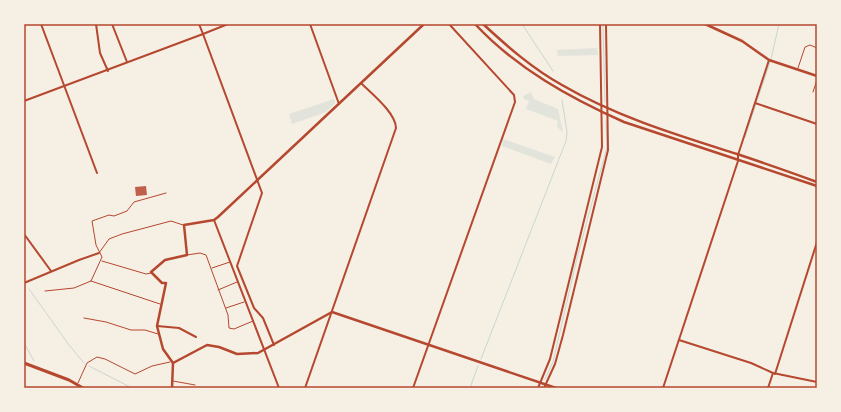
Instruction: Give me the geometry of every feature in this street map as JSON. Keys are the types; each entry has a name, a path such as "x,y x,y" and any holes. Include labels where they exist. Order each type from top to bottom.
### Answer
{"main road":[{"path":"24,363 78,383 83,388"}],"street":[{"path":"41,24 97,173"},
{"path":"96,24 100,53 108,71"},
{"path":"112,24 127,62"},
{"path":"199,24 258,180 262,197 237,266 254,308 263,318 274,345"},
{"path":"24,101 108,71 127,62 228,24"},
{"path":"310,24 339,104"},
{"path":"413,388 514,102 514,95 449,24"},
{"path":"475,24 526,68 559,90 608,115 624,122 738,161 817,186"},
{"path":"483,24 506,45 534,67 561,85 602,107 648,126 738,154 817,182"},
{"path":"538,388 550,359 602,147 600,24"},
{"path":"544,388 555,364 563,335 608,150 606,24"},
{"path":"705,24 742,41 770,60 817,76"},
{"path":"172,388 172,363 158,334 157,326 166,283 162,283 152,272 165,260 186,255 184,225 214,220 422,25"},
{"path":"663,388 738,161 738,154 770,60"},
{"path":"305,388 396,128 394,119 389,112 361,82"},
{"path":"756,104 817,124"},
{"path":"214,220 279,388"},
{"path":"24,234 51,271"},
{"path":"768,388 817,242"},
{"path":"24,283 99,253"},
{"path":"172,363 206,345 219,347 244,355 258,353 332,312 546,383 556,388"},
{"path":"157,326 179,328 196,337"},
{"path":"679,340 774,373 817,382"}],"lane":[{"path":"797,70 805,47 810,45 817,48"},
{"path":"813,92 817,80"},
{"path":"45,291 74,288 91,281 102,261 96,245 92,221 109,215 114,216 127,211 134,202 166,194"},
{"path":"99,253 109,239 122,234 171,221 184,225"},
{"path":"186,255 203,254 208,259 218,290 226,308 230,329 253,321"},
{"path":"102,261 146,274 152,272"},
{"path":"210,268 230,262"},
{"path":"91,281 162,304"},
{"path":"218,290 238,282"},
{"path":"226,308 245,301"},
{"path":"84,318 106,322 131,330 145,330 158,334"},
{"path":"78,383 87,363 96,357 105,359 135,374 152,366 172,363"},
{"path":"172,381 195,385"}],"shaded area":[{"path":"597,48 598,55 558,56 557,50"},
{"path":"531,92 534,99 558,109 563,132 557,127 558,121 526,109 529,101 524,99 523,96"},
{"path":"334,99 335,103 326,112 292,124 289,114"},
{"path":"503,139 555,157 551,164 502,146"}],"building":[{"path":"146,186 147,195 136,196 135,187"}],"waterway":[{"path":"522,24 553,71"},
{"path":"603,24 605,102"},
{"path":"771,59 779,24"},
{"path":"745,137 770,62"},
{"path":"481,359 566,141 567,132 562,100"},
{"path":"545,379 553,362 577,258 607,147 606,121"},
{"path":"29,289 69,345 84,363"},
{"path":"24,343 34,361"},
{"path":"89,366 132,388"},
{"path":"470,388 478,366"}]}
